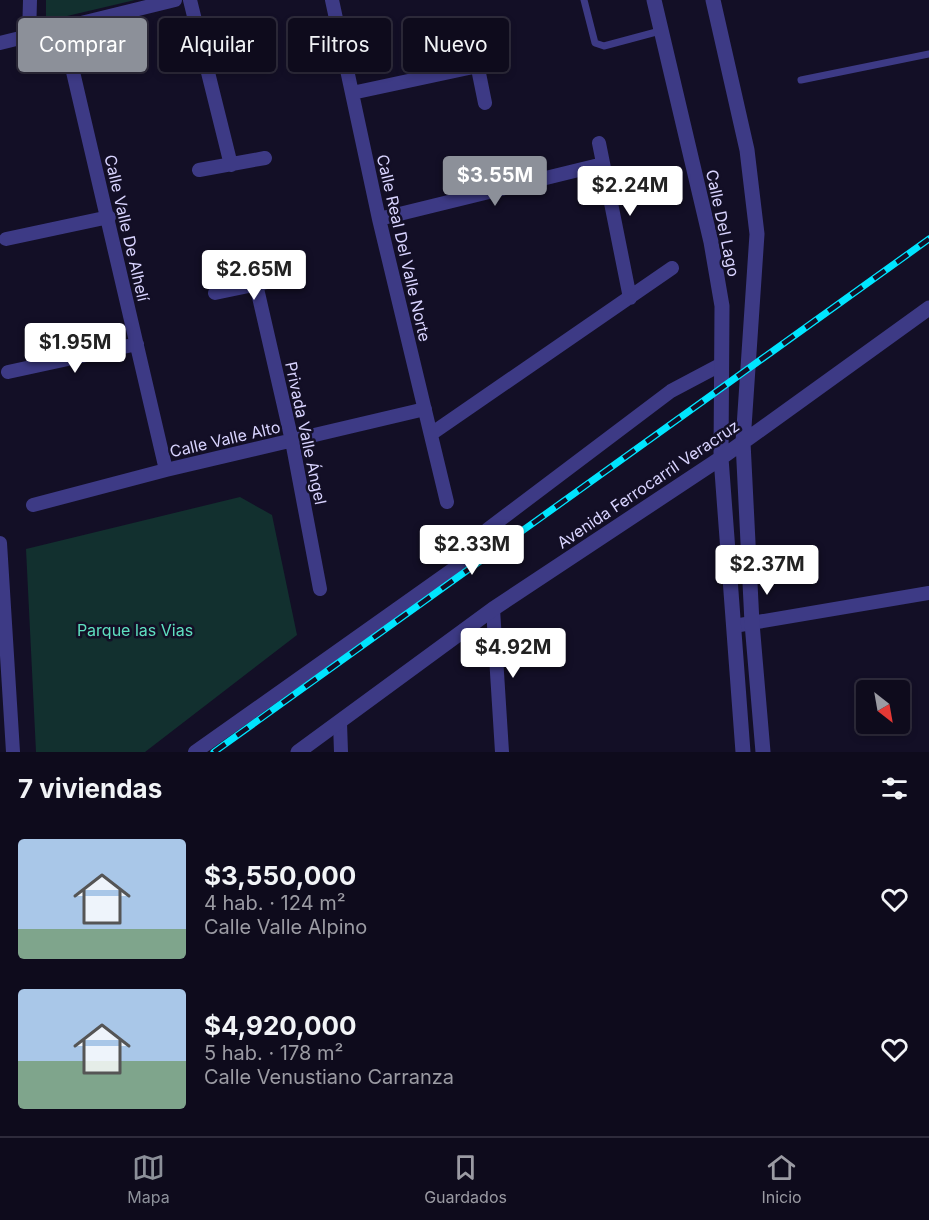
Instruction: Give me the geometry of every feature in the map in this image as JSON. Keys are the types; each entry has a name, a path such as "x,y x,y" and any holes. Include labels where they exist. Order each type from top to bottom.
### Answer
{"street":[{"path":"30,0 30,18"},
{"path":"105,18 175,0"},
{"path":"190,0 231,165"},
{"name":"Calle Real Del Valle Norte","path":"332,0 379,219 447,502"},
{"name":"Calle Del Lago","path":"654,0 711,242 723,313 721,458 743,752"},
{"name":"Calle Del Lago","path":"713,0 747,150 757,234 743,442 752,623 763,752"},
{"path":"0,43 18,39"},
{"name":"Calle Valle De Alhelí","path":"73,72 166,470"},
{"path":"352,93 450,72"},
{"path":"479,72 485,103"},
{"path":"599,143 630,298"},
{"path":"199,171 265,158"},
{"path":"379,219 603,164"},
{"path":"6,239 108,216"},
{"path":"431,434 672,268"},
{"path":"215,293 286,278"},
{"name":"Privada Valle Ángel","path":"256,284 292,441 320,589"},
{"name":"Avenida Ferrocarril Veracruz","path":"298,752 493,609 721,458 929,308"},
{"path":"723,313 751,311"},
{"path":"8,372 137,344"},
{"path":"195,752 476,553 488,529 671,391 722,364"},
{"name":"Calle Valle Alto","path":"33,505 166,470 425,409"},
{"path":"0,543 2,611 12,714 13,752"},
{"path":"734,626 929,593"},
{"path":"493,609 502,752"},
{"path":"0,727 12,714"},
{"path":"340,723 340,752"}],"lane":[{"path":"584,0 595,43 604,46 660,32"},
{"path":"801,80 929,54"}],"green space":[{"path":"46,0 135,0 59,18 46,18"},
{"name":"Parque las Vias","path":"240,497 272,515 297,635 145,752 36,752 26,549"}],"railway":[{"path":"214,752 929,239"}]}
